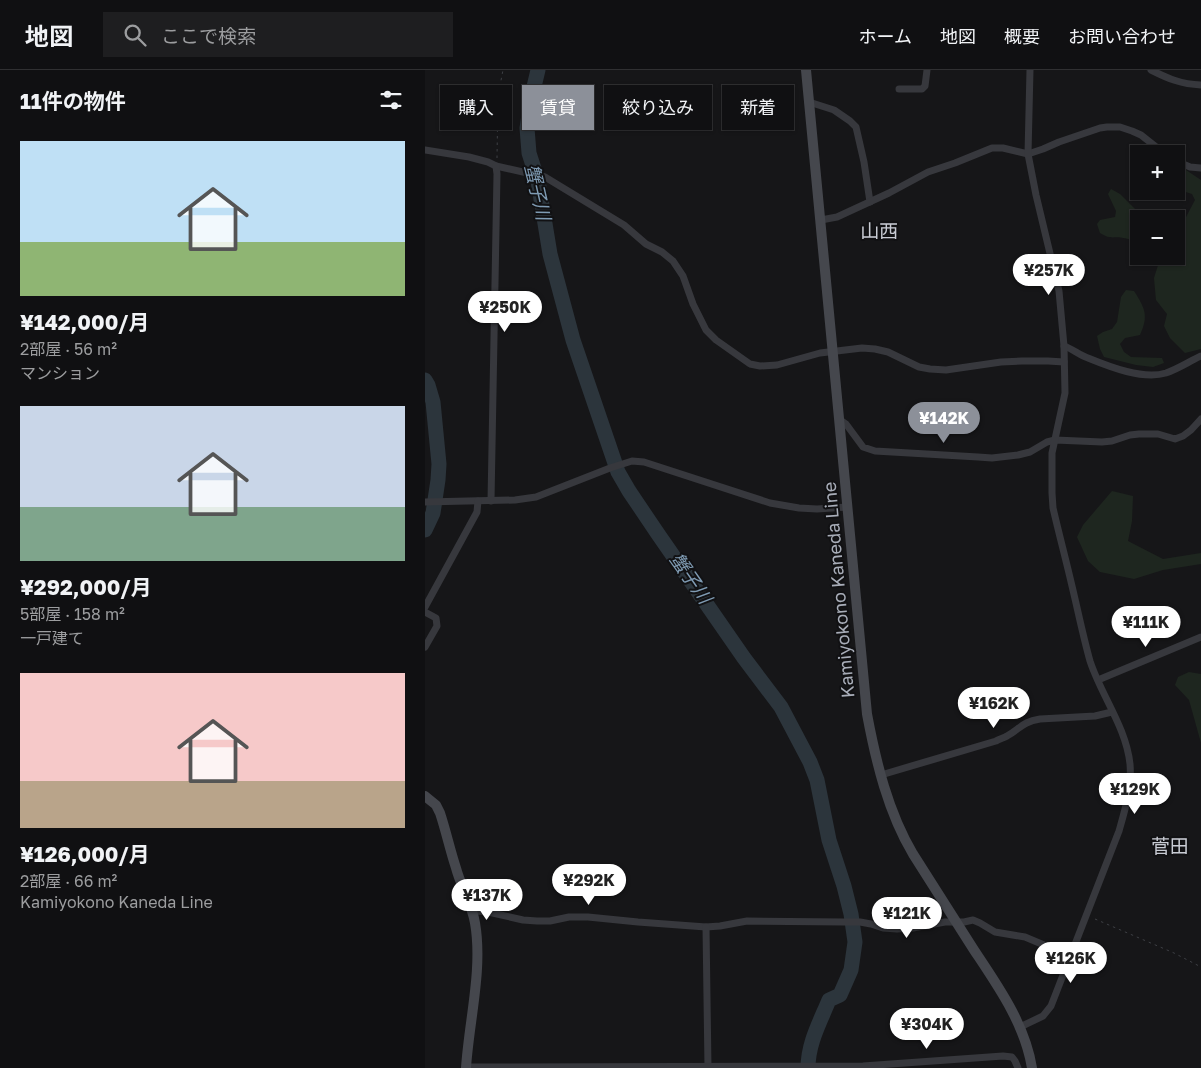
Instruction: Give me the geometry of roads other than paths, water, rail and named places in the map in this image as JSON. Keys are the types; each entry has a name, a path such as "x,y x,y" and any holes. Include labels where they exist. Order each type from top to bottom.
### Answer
{"main road":[{"name":"Kamiyokono Kaneda Line","path":"806,70 867,714 873,745 893,812 912,852 985,967 1020,1027 1032,1068"},
{"path":"425,796 435,805 440,813 456,869 473,912 475,923 477,968 466,1067"}],"street":[{"path":"899,89 922,89 925,86 927,70"},
{"path":"1020,1027 1043,1016 1051,1006 1119,831 1127,803 1130,783 1130,764 1127,747 1091,662 1053,508 1053,453 1065,393 1064,346 1059,292 1028,154 1031,70"},
{"path":"1151,70 1182,83 1201,85"},
{"path":"809,102 834,110 856,127 871,202"},
{"path":"821,220 837,217 889,194 928,172 987,150 1003,148 1028,154 1107,126 1120,127 1132,131 1141,135 1154,145"},
{"path":"425,150 469,157 497,166 545,177 625,225 646,244 662,252 673,261 683,276 693,304 706,330 716,340 750,364 760,366 777,365 820,353 862,348 888,352 919,367 931,369 947,370 1001,362 1064,362"},
{"path":"1185,165 1201,168"},
{"path":"491,501 497,166"},
{"path":"1064,346 1071,348 1080,355 1115,368 1143,374 1166,373 1201,356"},
{"path":"839,419 846,424 863,447 875,451 992,458 1030,452 1047,442 1055,440 1102,442 1139,434 1158,434 1175,439 1191,430 1201,419"},
{"path":"427,502 478,502 535,497 632,461 644,462 770,503 799,508 847,508"},
{"path":"425,607 477,512 478,502"},
{"path":"425,612 436,618 437,626 425,647"},
{"path":"1098,680 1201,637"},
{"path":"881,775 995,741 1007,736 1031,720 1095,716 1112,712"},
{"path":"473,912 488,912 523,920 537,921 588,917 706,926 720,926 747,921 859,922 883,928 897,929 973,920 995,932 1025,937 1072,953"},
{"path":"706,926 708,1067"},
{"path":"466,1067 863,1066 1003,1056 1012,1057 1018,1068"}],"waterway":[{"name":"蟹子川","path":"538,70 527,128 529,153 538,181 550,254 573,340 618,472 658,534 744,658 781,707 810,762 817,780 829,840 851,914 855,942 851,970 840,995 829,1000 818,1025 812,1041 808,1068"},
{"path":"425,380 433,402 439,464 433,513 425,530"}],"district":[{"name":"山西","path":"879,231"},
{"name":"菅田","path":"1170,846"}]}
